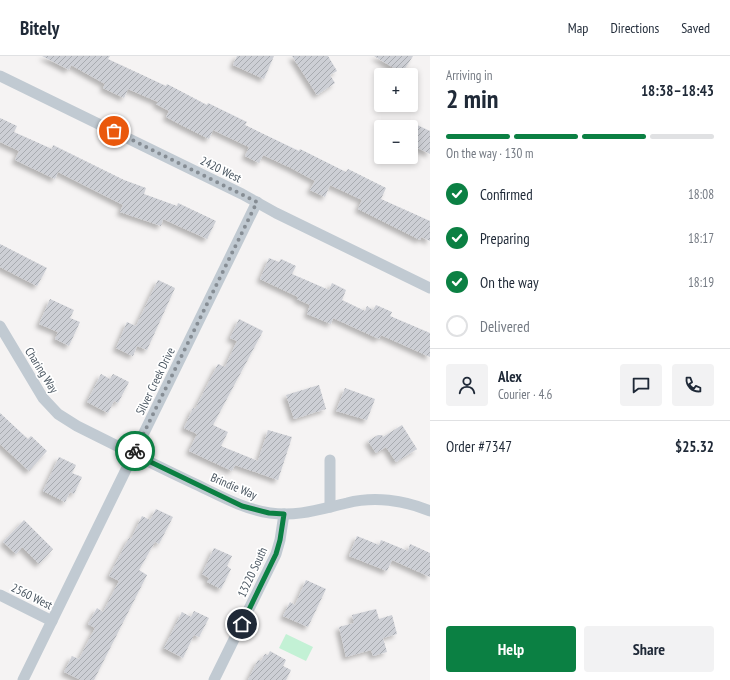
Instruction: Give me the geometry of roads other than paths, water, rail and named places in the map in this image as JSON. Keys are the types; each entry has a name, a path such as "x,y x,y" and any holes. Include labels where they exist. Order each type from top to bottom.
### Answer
{"street":[{"name":"2420 West","path":"0,76 430,288"},
{"name":"Silver Creek Drive","path":"23,680 257,202"},
{"name":"Charing Way","path":"0,326 43,398 50,407 67,421 134,454"},
{"name":"Brindie Way","path":"134,454 242,506 269,513 284,514 315,512 348,502 378,499 403,502 430,511"},
{"path":"330,460 330,507"},
{"name":"13220 South","path":"214,680 276,554 284,514"},
{"name":"2560 West","path":"0,595 52,621"}]}
